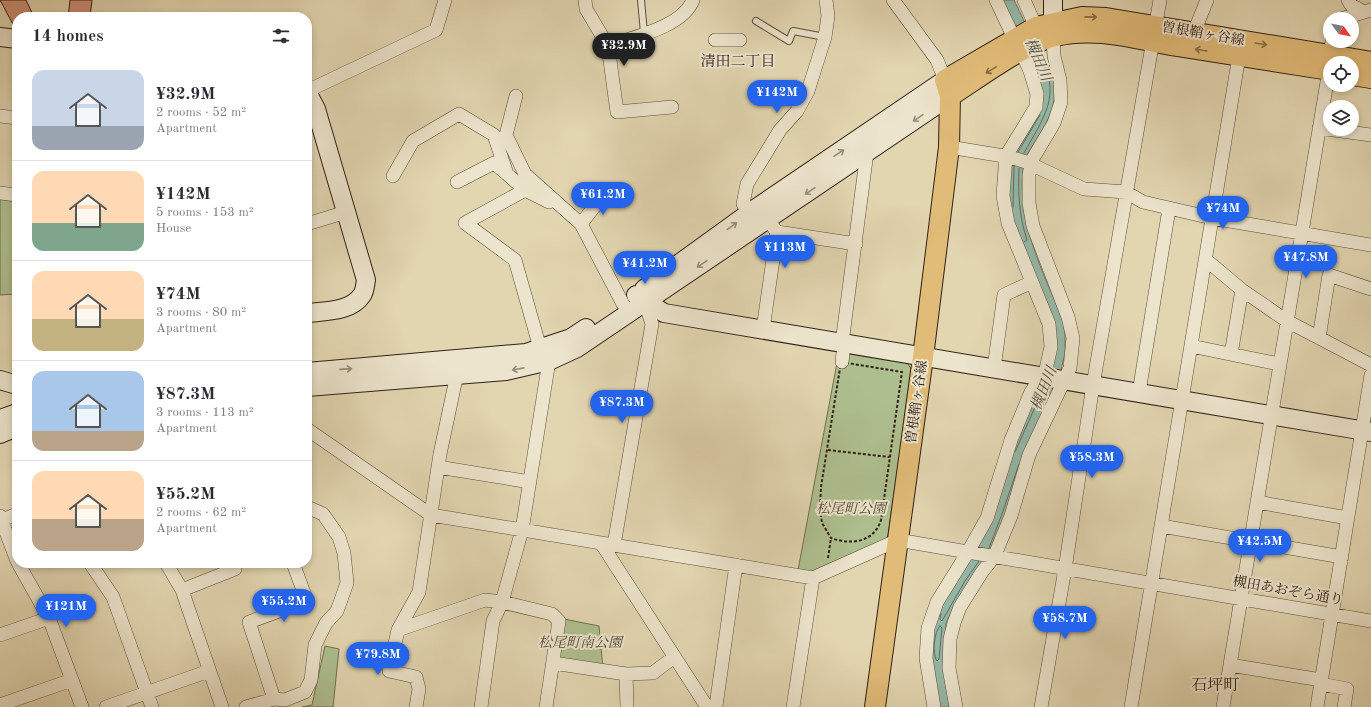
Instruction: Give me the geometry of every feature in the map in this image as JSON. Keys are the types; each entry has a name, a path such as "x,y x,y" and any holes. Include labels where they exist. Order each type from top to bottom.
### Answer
{"main road":[{"name":"曽根鞘ヶ谷線","path":"1019,44 1082,17 1106,18 1154,34 1239,56 1323,59"},
{"name":"曽根鞘ヶ谷線","path":"1154,34 1194,32 1323,58"},
{"path":"948,88 1019,44"},
{"name":"曽根鞘ヶ谷線","path":"1359,61 1371,62"},
{"path":"1359,76 1371,78"},
{"name":"曽根鞘ヶ谷線","path":"875,707 923,357 949,147 948,88"}],"street":[{"path":"312,90 436,30 445,0"},
{"path":"585,0 586,9 608,46 617,112 672,107"},
{"path":"608,46 682,17 690,8 692,0"},
{"path":"749,214 743,204 747,184 780,130 797,111 808,91 825,37 828,16 826,0"},
{"path":"893,0 936,60 948,88"},
{"path":"956,707 949,668 950,639 960,607 992,557 1011,516 1029,455 1055,396 1052,378 1046,369 1051,347 1049,324 1008,223 1004,196 1008,156 1036,107 1037,94 1030,71 1019,44 996,0"},
{"path":"934,707 926,658 928,628 937,602 970,553 987,518 1011,440 1031,392 1070,368 1073,338 1068,317 1033,226 1029,203 1029,163 1054,124 1061,102 1060,80 1046,32 1024,0"},
{"path":"1046,32 1053,0"},
{"path":"1040,707 1065,570 1126,192 1160,0"},
{"path":"1194,32 1207,0"},
{"path":"1348,0 1351,6 1368,11"},
{"path":"0,37 12,38"},
{"path":"715,40 740,40"},
{"path":"1131,707 1239,56"},
{"path":"635,301 772,226 948,88"},
{"path":"312,372 506,356 577,348 635,301 749,214 948,88"},
{"path":"1222,707 1325,92"},
{"path":"516,96 506,135 525,174 581,224 652,324 614,545"},
{"path":"312,101 316,109 366,280 363,294 347,307 312,312"},
{"path":"393,176 413,141 459,114 494,135 507,174"},
{"path":"0,116 12,117"},
{"path":"1319,128 1371,135"},
{"path":"949,147 1008,156 1029,163 1084,189 1126,192 1143,202 1169,209 1212,218 1371,244"},
{"path":"842,353 867,152"},
{"path":"457,182 494,163 525,190 567,211"},
{"path":"481,707 493,621 502,602 522,530 530,482 546,351 515,260 465,223 525,190"},
{"path":"0,193 12,194"},
{"path":"581,224 594,207 610,194"},
{"path":"1139,392 1169,209"},
{"path":"312,222 346,212"},
{"path":"772,226 856,244"},
{"path":"763,329 772,226"},
{"path":"1205,259 1242,290 1287,321 1371,365"},
{"path":"1319,338 1330,274 1371,289"},
{"path":"994,368 1004,296 1032,282"},
{"path":"1231,354 1242,290"},
{"path":"635,301 664,313 763,329 842,353 923,357 1367,431"},
{"path":"1191,346 1279,364"},
{"path":"312,387 506,371 546,351"},
{"path":"416,707 419,689 416,677 390,671 398,630 419,592 438,467 457,374"},
{"path":"1317,707 1348,518 1367,431 1371,375"},
{"path":"0,380 12,384"},
{"path":"0,419 12,415"},
{"path":"0,434 12,429"},
{"path":"312,432 431,515 736,564 813,578 898,540 970,553"},
{"path":"438,467 530,482"},
{"path":"1257,502 1348,518"},
{"path":"246,707 274,698 285,700 305,692 311,680 314,645 326,623 337,611 347,583 344,553 339,537 323,514 312,508"},
{"path":"12,515 1,518 12,548"},
{"path":"1161,526 1251,540 1342,557"},
{"path":"601,542 674,657 713,706"},
{"name":"槻田あおぞら通り","path":"970,553 1332,615 1370,619"},
{"path":"713,706 736,564"},
{"path":"20,568 49,618 82,707"},
{"path":"93,568 113,597 152,707"},
{"path":"169,568 182,590 222,707"},
{"path":"182,590 235,568"},
{"path":"274,698 249,622 306,601 295,568"},
{"path":"793,707 813,578"},
{"path":"398,630 485,600 502,602 552,614 559,621 546,707"},
{"path":"0,636 49,618"},
{"path":"553,663 626,674 653,672 674,657"},
{"path":"1230,664 1321,682 1347,689 1344,707"},
{"path":"106,707 146,691 209,671"},
{"path":"626,674 627,707"},
{"path":"0,705 72,680"}],"lane":[{"path":"641,0 644,33"},
{"path":"756,21 789,42 793,31 825,37"}],"path":[{"path":"827,571 831,538 822,523 820,509 842,353 902,372 878,528 865,538 851,542 843,542 831,538"},
{"path":"828,450 889,458"}],"green space":[{"path":"0,199 12,201 12,294 0,295"},
{"name":"松尾町公園","path":"839,352 907,362 912,371 888,535 886,539 810,572 798,570"},
{"name":"松尾町南公園","path":"564,619 599,626 603,669 557,661"},
{"path":"325,646 339,649 333,707 302,707 312,705"}],"water":[{"name":"槻田川","path":"1001,0 1014,0 1049,67 1054,88 1052,110 1024,163 1022,189 1024,209 1033,247 1063,320 1065,353 1061,370 994,548 954,606 946,623 943,661 950,707 938,707 930,653 937,612 1001,481 1054,351 1009,208 1008,179 1015,148 1040,103"}],"building":[{"path":"0,0 26,0 32,12 12,12 12,22"},
{"path":"70,0 92,0 91,12 69,12"}],"district":[{"name":"清田二丁目","path":"738,62"},
{"name":"石坪町","path":"1215,686"}]}
